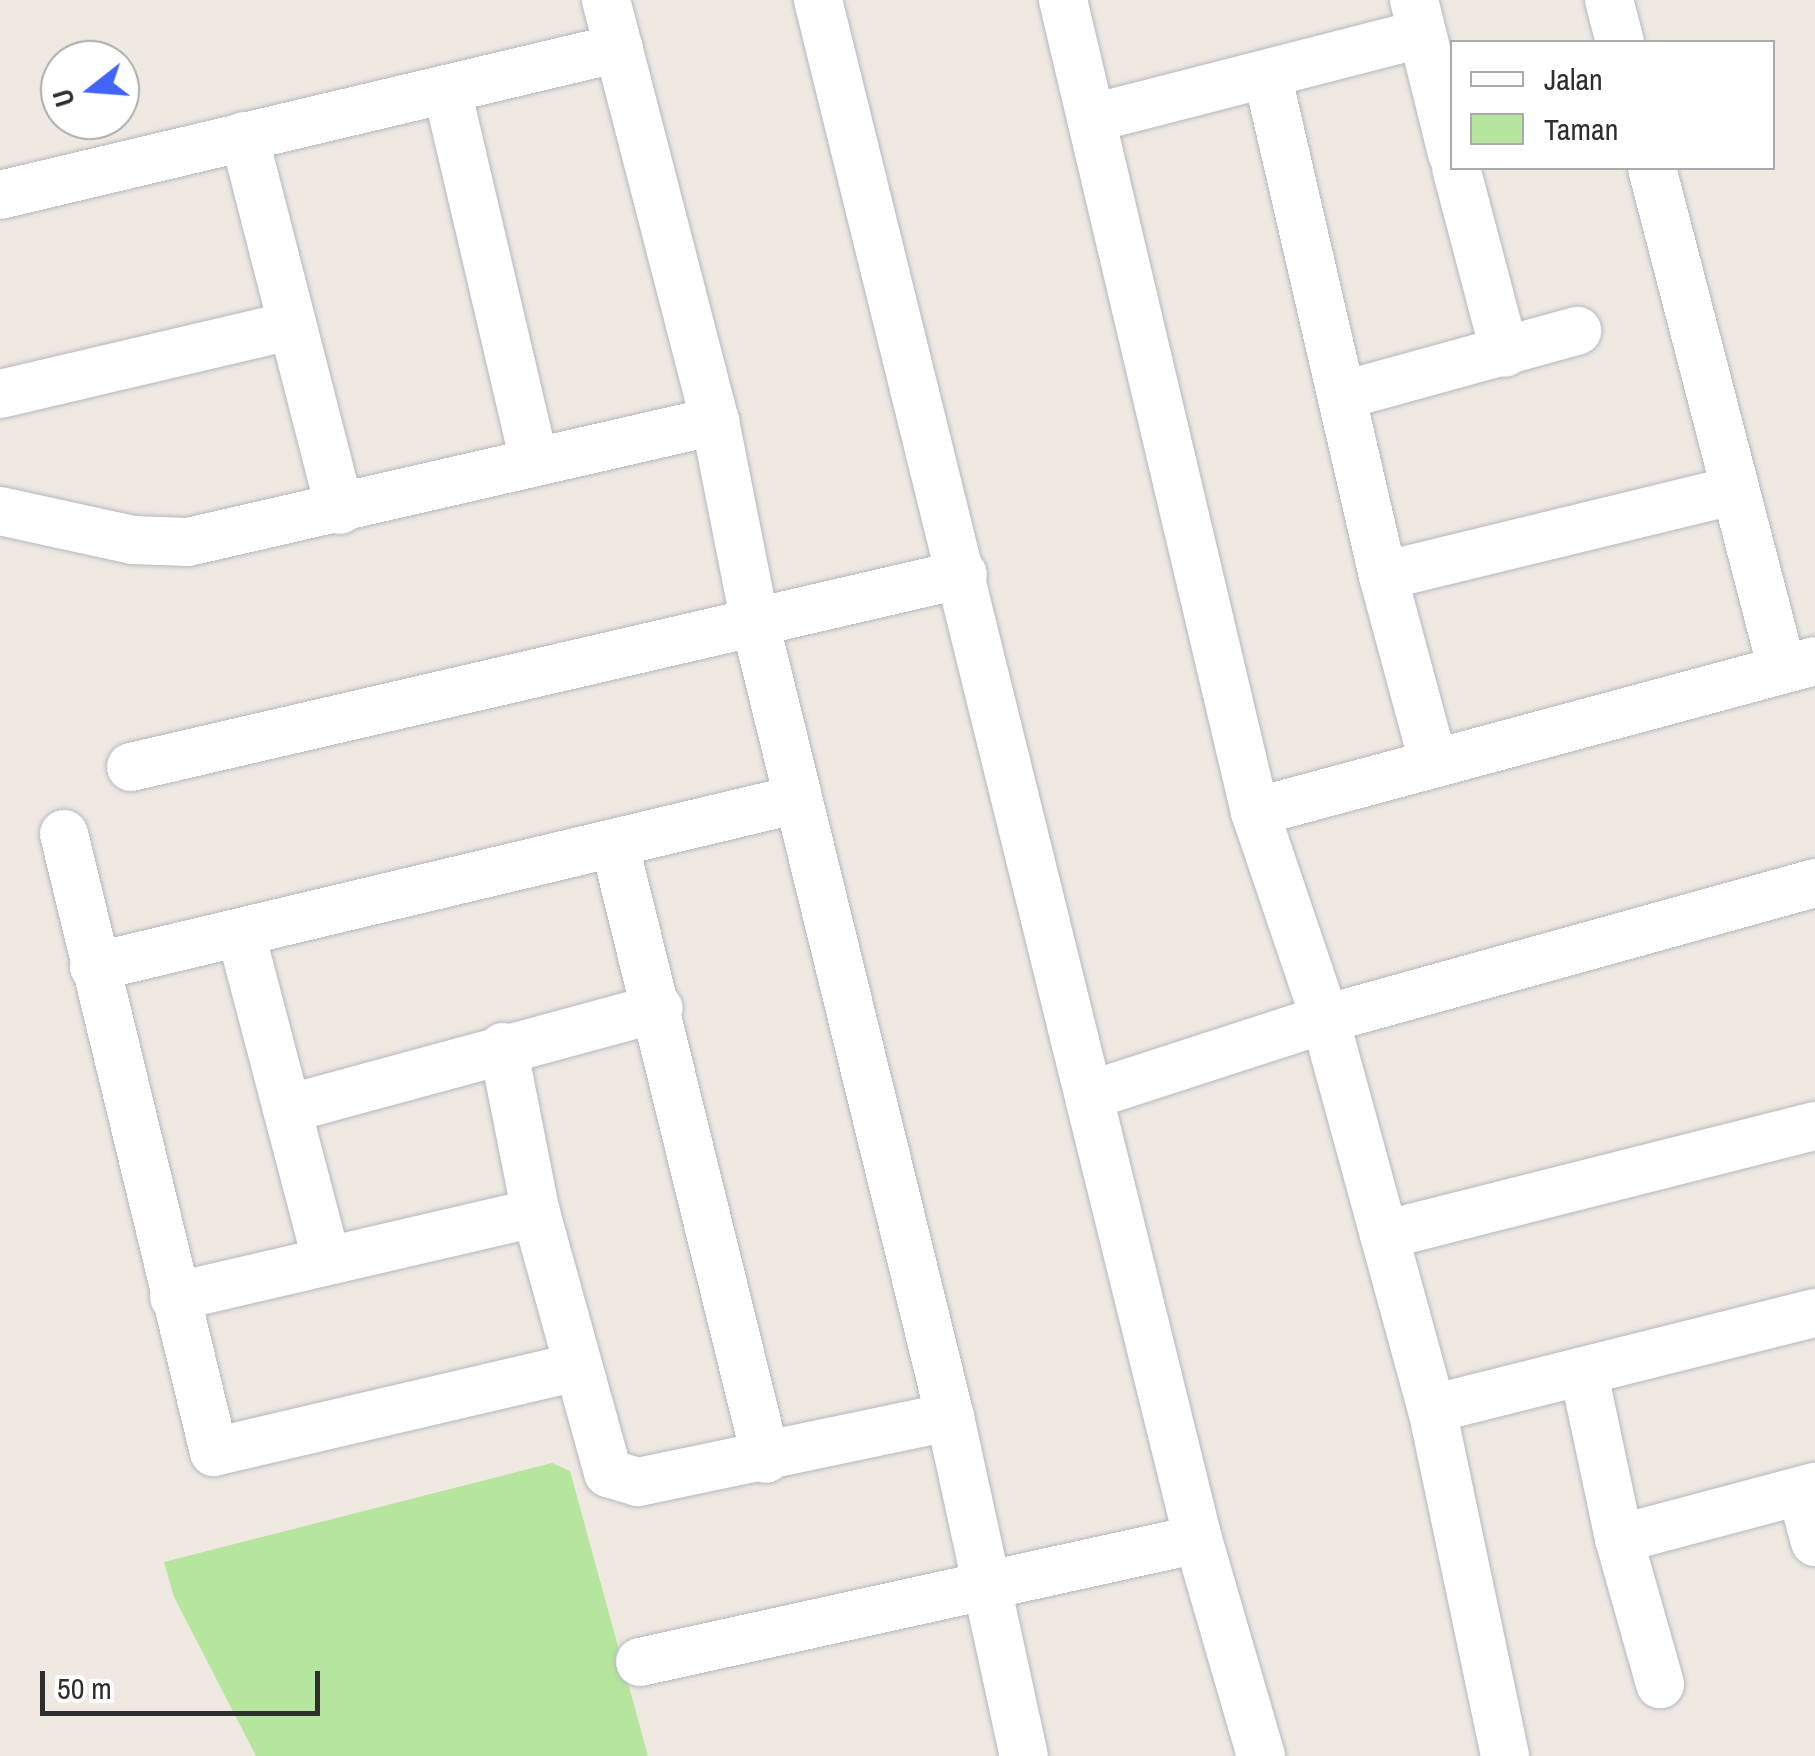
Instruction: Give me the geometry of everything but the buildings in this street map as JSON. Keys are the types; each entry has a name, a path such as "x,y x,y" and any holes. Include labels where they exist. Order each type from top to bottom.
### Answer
{"street":[{"path":"606,0 715,421 754,618 950,1417 1024,1756"},
{"path":"818,0 963,574 1198,1539 1261,1756"},
{"path":"1063,0 1255,812 1325,1019 1432,1409 1505,1756"},
{"path":"1609,0 1619,40"},
{"path":"1093,118 1267,74 1417,17 1450,146"},
{"path":"0,195 619,48"},
{"path":"1267,74 1383,576 1433,761"},
{"path":"446,90 534,460"},
{"path":"244,136 289,326 340,510"},
{"path":"1457,170 1505,353"},
{"path":"1255,812 1799,665 1735,490 1653,170"},
{"path":"0,394 289,326"},
{"path":"1344,396 1577,331"},
{"path":"0,511 133,540 188,542 715,421"},
{"path":"1383,576 1735,490"},
{"path":"131,767 754,618 963,574"},
{"path":"94,967 798,800"},
{"path":"64,834 214,1452 575,1367"},
{"path":"615,846 658,1008 766,1459"},
{"path":"1091,1095 1325,1019 1815,883"},
{"path":"241,934 326,1259"},
{"path":"287,1109 658,1008"},
{"path":"504,1047 536,1212 575,1367 608,1473 638,1482 766,1459 950,1417"},
{"path":"1384,1235 1815,1126"},
{"path":"174,1296 536,1212"},
{"path":"1432,1409 1815,1314"},
{"path":"1584,1374 1619,1539 1660,1684"},
{"path":"1619,1539 1808,1489 1815,1542"},
{"path":"640,1662 990,1588 1198,1539"}],"green space":[{"path":"552,1463 570,1471 648,1756 256,1756 174,1597 164,1562"}]}
